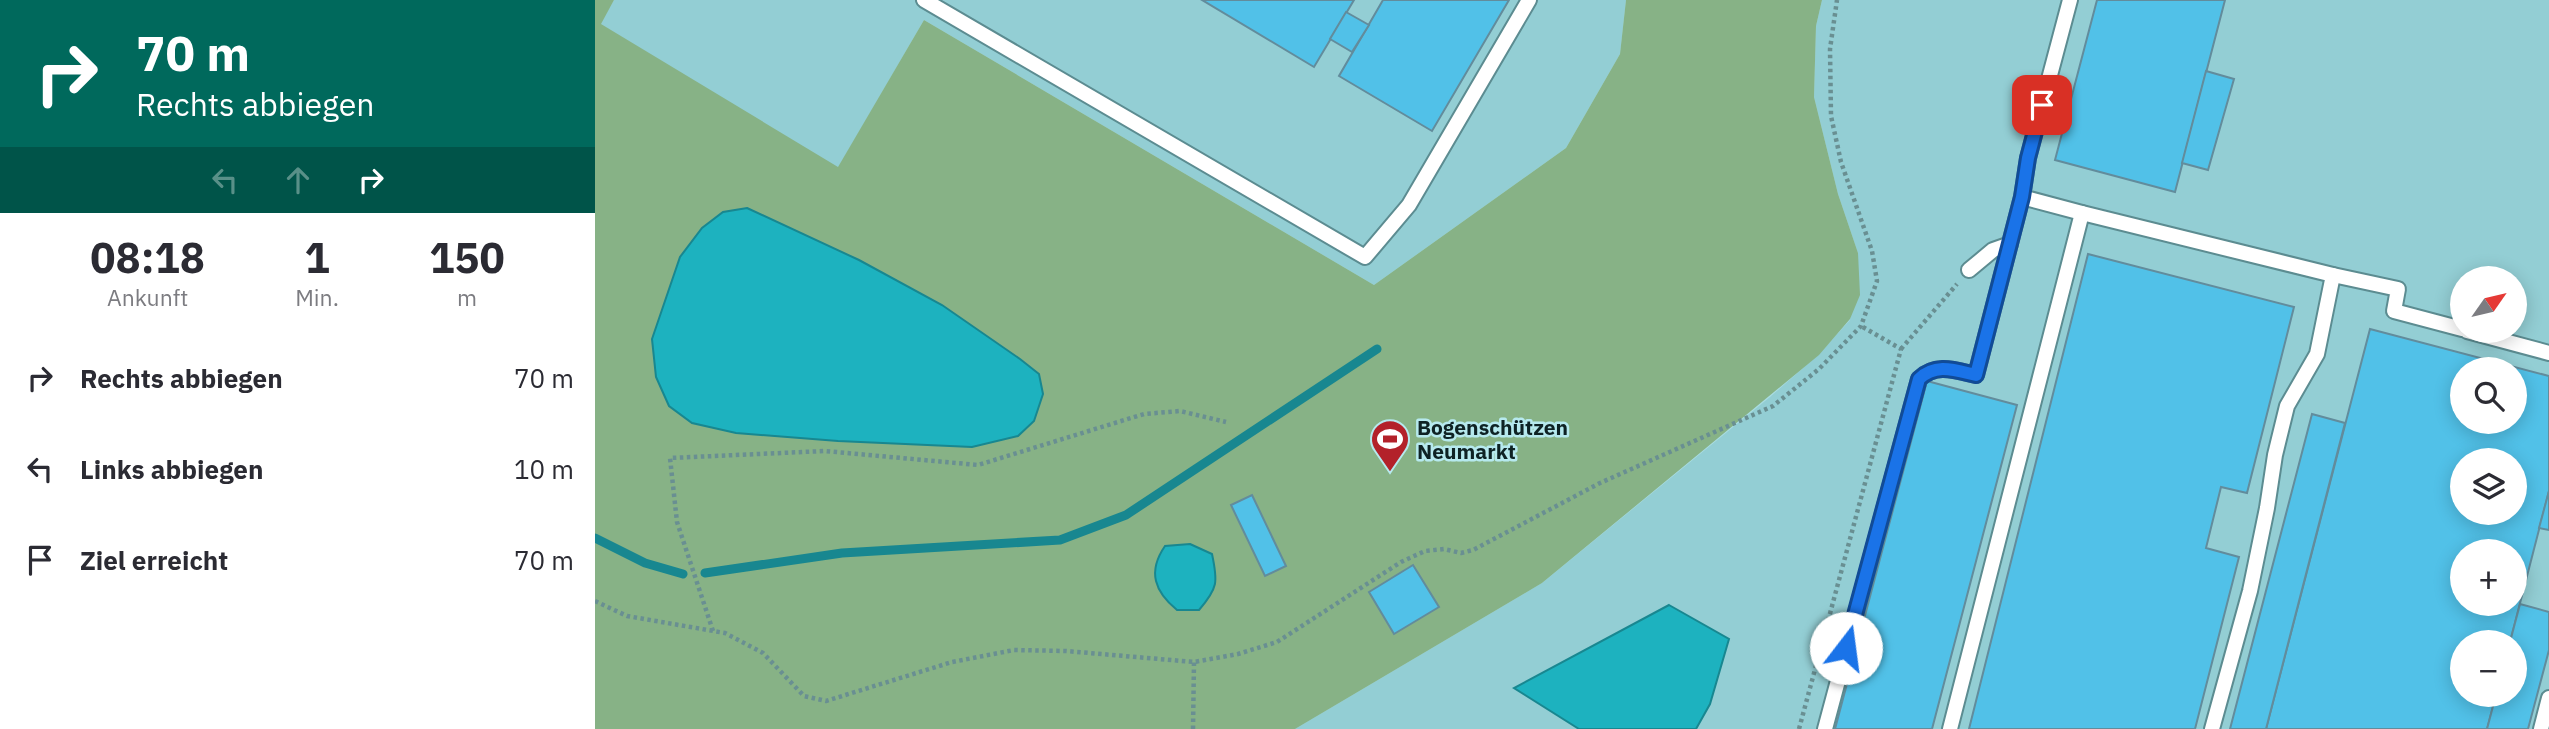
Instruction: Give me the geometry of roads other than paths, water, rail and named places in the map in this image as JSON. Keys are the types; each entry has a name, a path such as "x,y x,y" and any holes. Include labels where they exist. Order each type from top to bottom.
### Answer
{"lane":[{"path":"923,0 1365,257 1409,205 1529,0"},
{"path":"1825,729 1919,379 1929,369 1976,375 2022,197 2028,158 2070,0"},
{"path":"2022,197 2398,289 2393,311 2450,326"},
{"path":"1950,729 2082,213"},
{"path":"1969,270 1993,250 2010,244"},
{"path":"2213,729 2250,591 2275,455 2287,406 2317,354 2333,275"},
{"path":"2512,343 2549,353"},
{"path":"2541,729 2549,698"}],"water":[{"path":"747,208 859,260 942,305 1020,359 1039,374 1043,394 1034,421 1018,436 972,447 736,433 692,423 669,406 656,377 652,339 680,257 702,228 723,212"},
{"path":"1190,544 1212,554 1215,584 1199,610 1177,610 1159,589 1156,564 1165,546"},
{"path":"1669,605 1729,639 1710,704 1696,729 1579,729 1514,688"}],"waterway":[{"path":"705,573 842,553 1060,540 1126,515 1377,349"},
{"path":"595,538 645,563 683,574"}],"place":[{"name":"Bogenschützen Neumarkt","path":"1390,473"}]}
